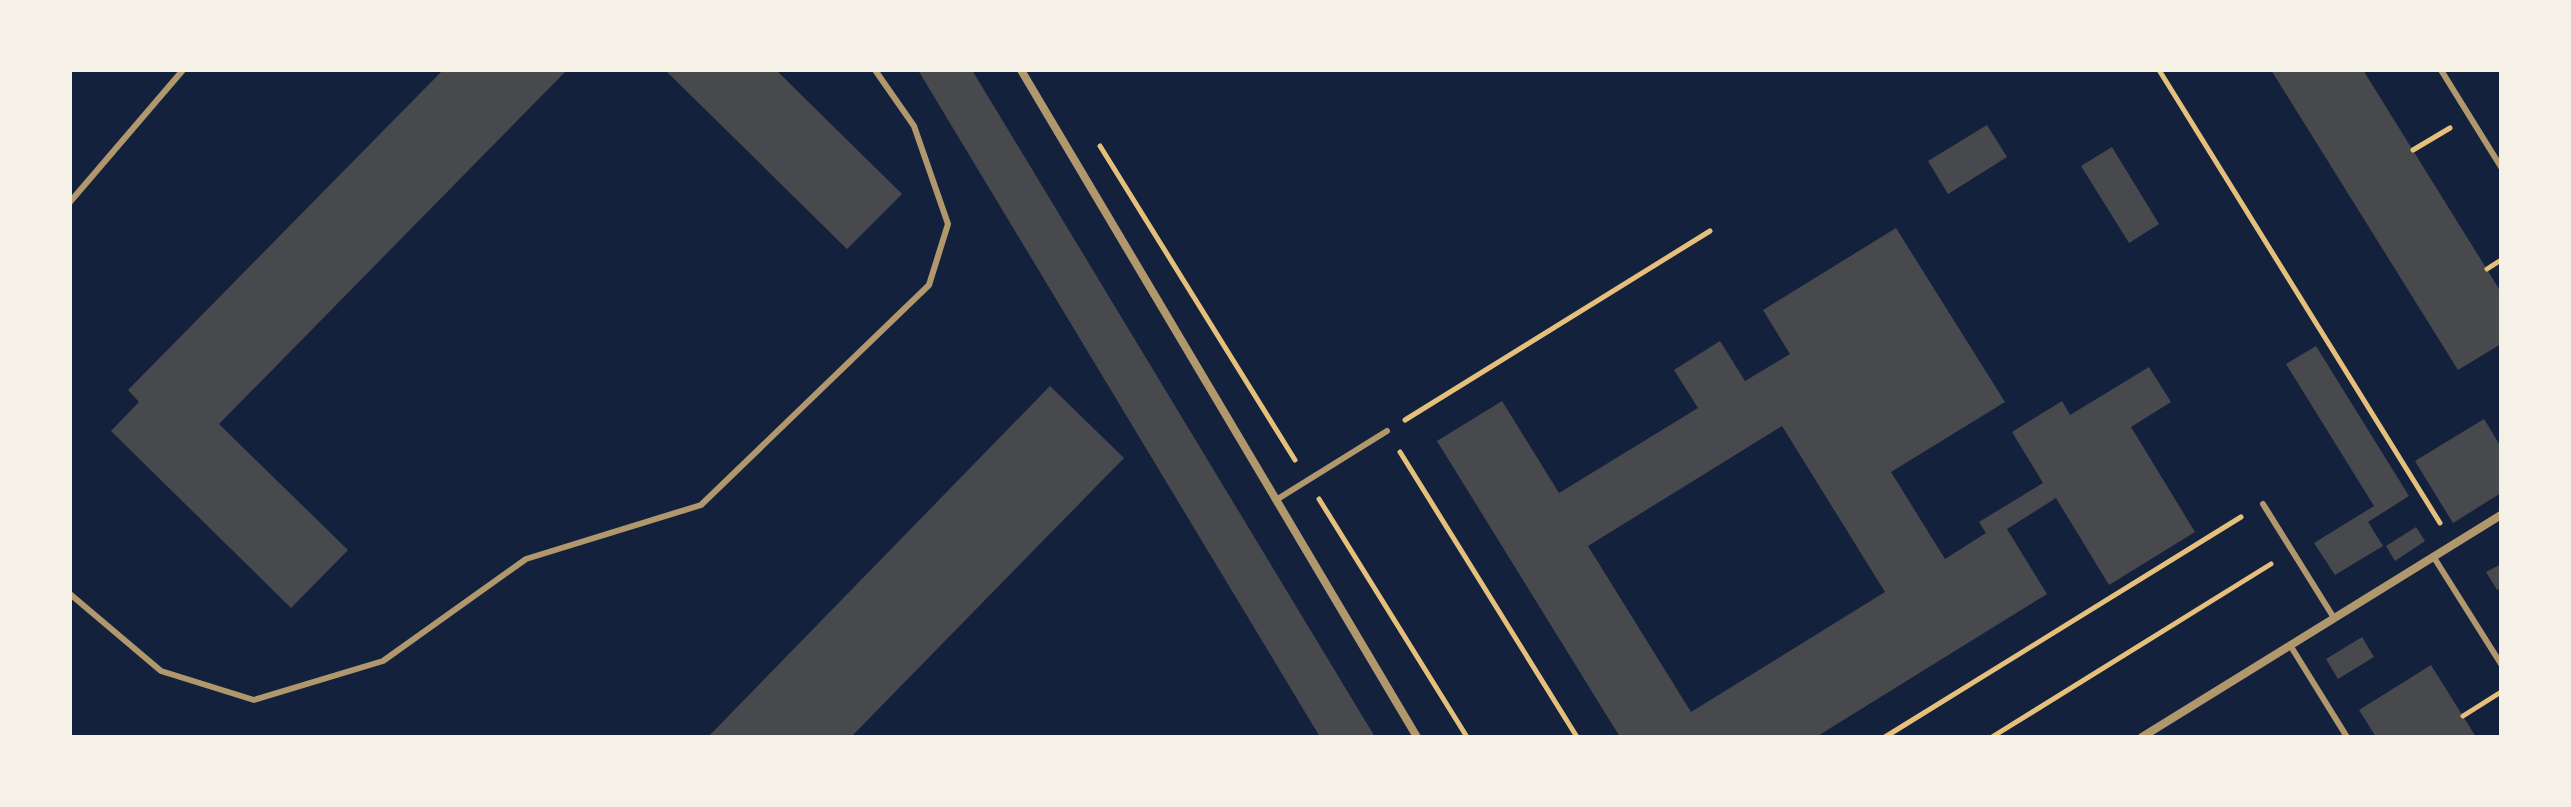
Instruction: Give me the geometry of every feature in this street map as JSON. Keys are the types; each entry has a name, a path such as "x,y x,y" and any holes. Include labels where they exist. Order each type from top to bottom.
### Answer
{"street":[{"path":"1021,70 1417,737"},
{"path":"2142,737 2501,515"}],"lane":[{"path":"70,202 183,70"},
{"path":"70,594 161,671 254,700 383,661 526,559 701,505 929,285 948,224 914,126 875,70"},
{"path":"2441,70 2501,167"},
{"path":"1276,500 1387,431"},
{"path":"2263,504 2334,618"},
{"path":"2433,556 2501,664"},
{"path":"2290,645 2347,737"}],"path":[{"path":"2159,70 2453,544"},
{"path":"2413,150 2469,115"},
{"path":"1094,136 1467,737"},
{"path":"1577,737 1387,431 1710,231"},
{"path":"2487,269 2501,260"},
{"path":"1885,737 2263,504"},
{"path":"1992,737 2292,551"},
{"path":"2463,716 2501,692"}],"building":[{"path":"443,70 567,70 219,424 348,550 291,608 111,431 139,402 128,390"},
{"path":"665,70 776,70 902,194 847,249"},
{"path":"918,70 972,70 1375,737 1320,737"},
{"path":"2271,70 2363,70 2501,292 2501,344 2458,370"},
{"path":"1987,125 2007,157 1948,194 1928,161"},
{"path":"2112,147 2159,224 2129,243 2081,166"},
{"path":"1896,228 2005,402 1891,472 1945,559 1986,533 1979,522 2043,483 2012,432 2062,401 2070,415 2149,367 2171,402 2131,427 2195,532 2109,585 2056,498 2007,529 2047,594 1816,737 1620,737 1437,441 1502,401 1559,493 1698,408 1674,370 1720,341 1745,381 1790,354 1763,310","holes":["1782,426 1885,592 1691,712 1588,546"]},
{"path":"2316,346 2409,496 2368,522 2383,546 2335,575 2314,543 2374,506 2286,364"},
{"path":"1050,386 1124,458 851,737 708,737"},
{"path":"2484,419 2501,447 2501,493 2453,523 2415,461"},
{"path":"2416,527 2425,541 2395,561 2386,546"},
{"path":"2501,564 2501,588 2497,590 2486,572"},
{"path":"2362,637 2374,657 2338,679 2326,659"},
{"path":"2431,665 2476,737 2376,737 2359,710"}]}
